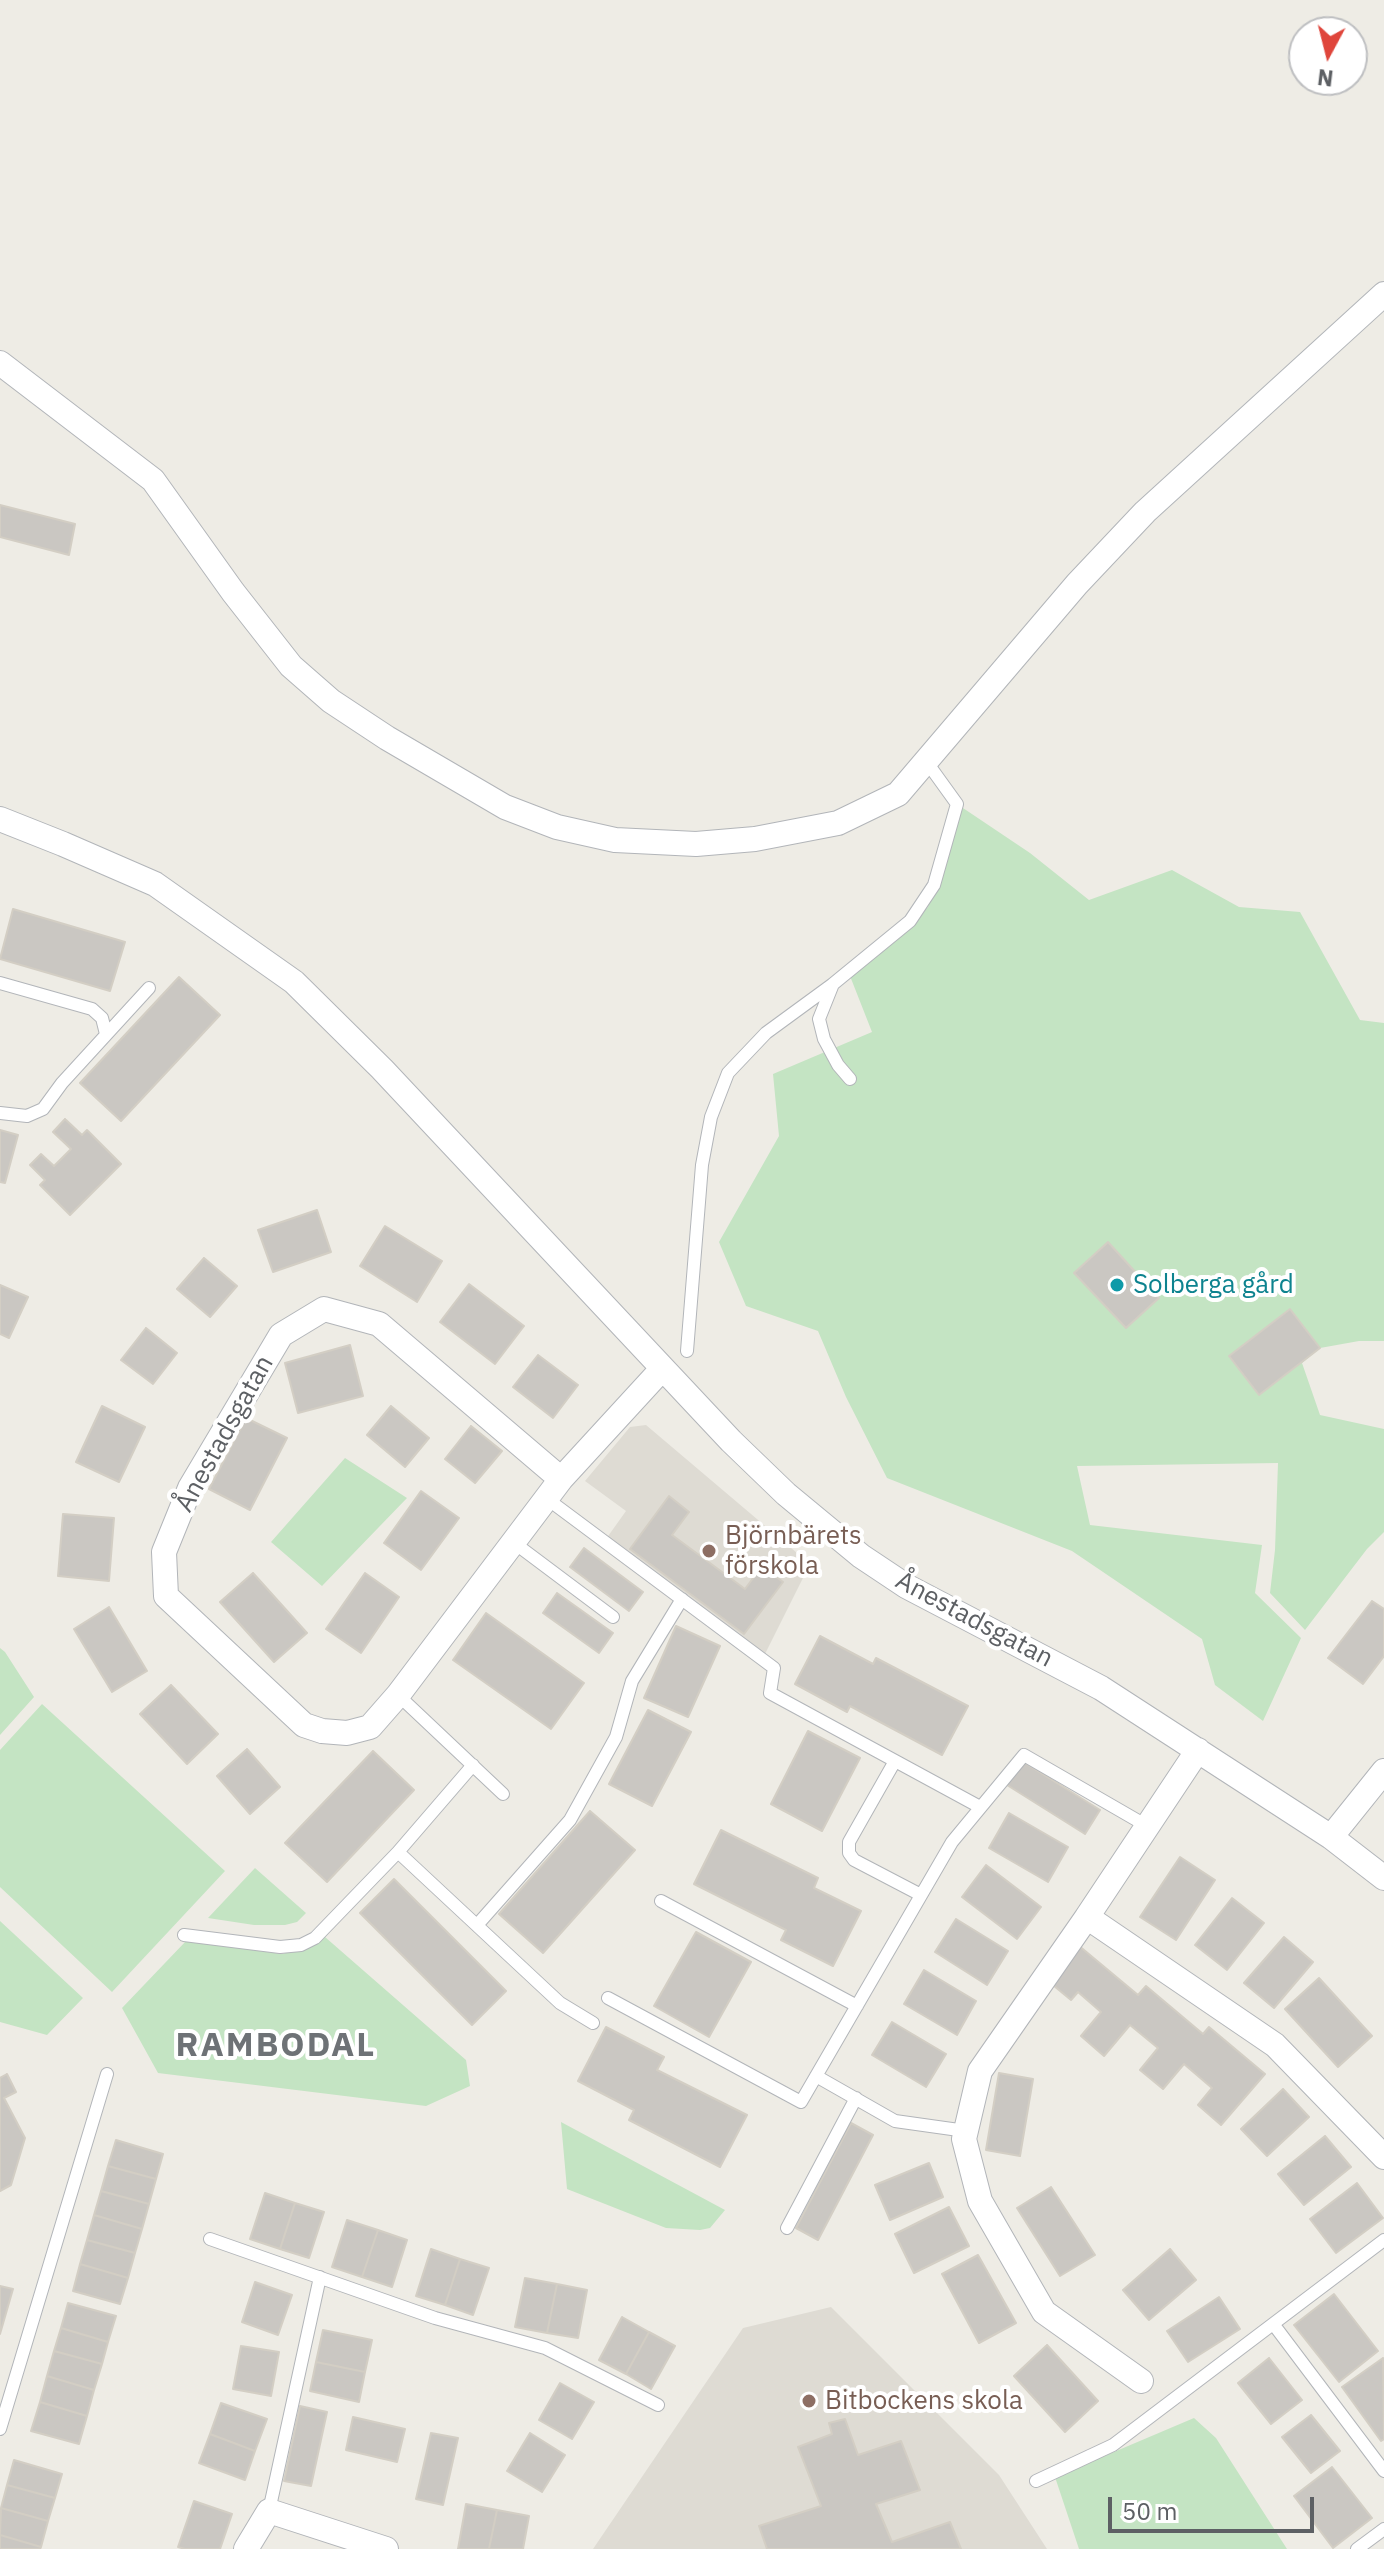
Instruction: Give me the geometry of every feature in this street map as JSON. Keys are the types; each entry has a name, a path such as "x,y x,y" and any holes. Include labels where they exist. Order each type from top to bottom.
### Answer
{"street":[{"path":"0,363 153,480 233,592 291,666 331,701 387,738 505,807 557,827 615,840 696,844 755,839 838,823 898,794 1077,584 1145,512 1384,294"},
{"name":"Ånestadsgatan","path":"0,819 155,884 294,982 382,1069 731,1441 786,1494 861,1556 906,1586 1101,1688 1331,1837 1384,1878"},
{"name":"Ånestadsgatan","path":"553,1488 379,1324 324,1309 281,1335 190,1488 164,1552 166,1596 304,1725 322,1731 347,1733 370,1727 398,1695 553,1488 662,1369"},
{"path":"1141,2381 1044,2312 980,2201 964,2139 980,2071 1198,1750"},
{"path":"1331,1837 1384,1771"},
{"path":"1087,1917 1275,2045 1384,2157"},
{"path":"246,2549 269,2511 386,2549"}],"lane":[{"path":"687,1351 702,1165 711,1117 728,1073 766,1033 833,984 910,921 934,885 957,804 926,761"},
{"path":"0,983 92,1009 102,1018 106,1034"},
{"path":"833,984 819,1019 824,1039 838,1065 850,1079"},
{"path":"0,1113 27,1116 43,1109 62,1083 149,988"},
{"path":"553,1488 682,1599 774,1668 770,1693 980,1807"},
{"path":"513,1542 613,1617"},
{"path":"478,1924 570,1820 616,1737 632,1681 682,1599"},
{"path":"398,1695 503,1794"},
{"path":"608,1998 801,2102 952,1842 1024,1755 1147,1826"},
{"path":"895,1761 849,1842 849,1853 854,1860 921,1895"},
{"path":"184,1935 280,1947 301,1945 315,1938 398,1852 473,1765"},
{"path":"398,1852 560,2003 593,2023"},
{"path":"661,1901 857,2006"},
{"path":"0,2429 107,2074"},
{"path":"816,2076 895,2121 966,2131"},
{"path":"787,2228 856,2098"},
{"path":"210,2239 435,2318 545,2348 658,2405"},
{"path":"1036,2481 1113,2445 1384,2240"},
{"path":"269,2511 320,2277"},
{"path":"1274,2325 1384,2471"},
{"path":"1357,2549 1383,2533"}],"shaded area":[{"name":"Björnbärets förskola","path":"646,1425 810,1564 764,1656 606,1539 626,1511 585,1481 630,1427"},
{"name":"Bitbockens skola","path":"831,2307 999,2475 1047,2549 593,2549 743,2328"}],"green space":[{"path":"957,804 1030,853 1089,900 1172,870 1239,907 1300,912 1360,1020 1384,1023 1384,1341 1359,1341 1320,1348 1302,1363 1320,1415 1384,1429 1384,1532 1367,1549 1305,1630 1270,1593 1278,1463 1077,1466 1090,1525 1262,1545 1255,1593 1301,1638 1263,1721 1215,1685 1202,1639 1072,1551 887,1478 846,1397 818,1331 746,1306 719,1242 779,1136 773,1074 872,1032 850,976 928,907"},
{"path":"345,1458 407,1498 322,1586 271,1542"},
{"path":"0,1648 34,1697 0,1735"},
{"path":"42,1704 225,1871 112,1992 0,1887 0,1750"},
{"path":"255,1868 306,1913 297,1922 285,1925 254,1925 208,1918"},
{"path":"0,1921 83,1998 47,2035 0,2022"},
{"path":"325,1937 466,2060 470,2086 426,2106 158,2073 122,2008 186,1941 282,1954 302,1949"},
{"path":"561,2122 725,2210 710,2228 666,2228 567,2189"},
{"path":"1194,2418 1216,2438 1287,2549 1079,2549 1055,2477"}],"building":[{"path":"0,505 75,524 69,555 0,537"},
{"path":"13,909 125,942 110,991 0,959"},
{"path":"179,977 220,1015 121,1121 80,1083"},
{"path":"65,1119 82,1135 87,1130 121,1164 70,1215 40,1185 45,1180 30,1165 41,1154 54,1166 71,1149 53,1132"},
{"path":"0,1130 18,1135 5,1183 0,1182"},
{"path":"317,1210 331,1252 273,1272 258,1230"},
{"path":"385,1226 442,1261 417,1302 360,1266"},
{"name":"Solberga gård","path":"1108,1242 1159,1298 1126,1328 1074,1273"},
{"path":"204,1258 237,1286 210,1317 177,1289"},
{"path":"469,1284 524,1326 495,1364 440,1322"},
{"path":"0,1285 28,1297 9,1338 0,1334"},
{"path":"1290,1309 1320,1348 1259,1395 1229,1356"},
{"path":"146,1328 177,1353 153,1384 121,1360"},
{"path":"350,1345 363,1396 298,1413 285,1363"},
{"path":"538,1355 578,1385 553,1418 513,1387"},
{"path":"102,1406 145,1427 119,1482 76,1462"},
{"path":"391,1406 429,1438 405,1467 367,1435"},
{"path":"246,1418 287,1438 250,1510 209,1489"},
{"path":"471,1426 502,1451 475,1483 445,1459"},
{"path":"421,1491 459,1518 421,1570 384,1543"},
{"path":"669,1496 689,1512 672,1535 745,1589 762,1566 783,1582 744,1634 630,1549"},
{"path":"63,1514 114,1518 109,1581 58,1576"},
{"path":"584,1548 643,1592 629,1611 570,1567"},
{"path":"253,1573 307,1633 274,1662 220,1602"},
{"path":"365,1573 399,1597 361,1653 326,1629"},
{"path":"557,1593 613,1633 599,1653 543,1613"},
{"path":"1372,1601 1384,1609 1384,1656 1363,1684 1328,1658"},
{"path":"109,1607 147,1671 112,1692 74,1629"},
{"path":"486,1613 584,1683 551,1729 453,1660"},
{"path":"676,1626 720,1646 688,1717 644,1698"},
{"path":"820,1636 873,1664 876,1658 968,1706 942,1755 850,1706 847,1712 795,1684"},
{"path":"171,1685 218,1734 187,1764 140,1714"},
{"path":"648,1710 691,1732 652,1806 609,1784"},
{"path":"808,1731 860,1758 822,1831 771,1804"},
{"path":"247,1749 280,1787 250,1814 217,1776"},
{"path":"373,1751 414,1790 327,1882 285,1843"},
{"path":"1022,1761 1100,1810 1085,1834 1007,1785"},
{"path":"590,1811 635,1850 543,1953 499,1914"},
{"path":"1009,1813 1068,1847 1048,1882 989,1848"},
{"path":"721,1830 818,1878 814,1888 861,1911 833,1966 781,1940 786,1930 694,1884"},
{"path":"1180,1857 1215,1880 1176,1940 1140,1917"},
{"path":"986,1865 1041,1907 1017,1939 962,1897"},
{"path":"394,1879 506,1991 472,2025 360,1913"},
{"path":"1232,1898 1264,1923 1227,1970 1195,1945"},
{"path":"956,1919 1008,1951 987,1985 935,1952"},
{"path":"696,1932 751,1962 709,2037 654,2006"},
{"path":"1284,1937 1313,1962 1274,2008 1244,1983"},
{"path":"1078,1945 1138,1995 1146,1986 1203,2034 1209,2027 1265,2074 1221,2125 1198,2105 1212,2088 1184,2064 1163,2089 1140,2070 1158,2048 1130,2025 1104,2056 1081,2036 1101,2012 1078,1992 1071,2000 1048,1981"},
{"path":"924,1970 976,2001 957,2035 904,2004"},
{"path":"1319,1978 1372,2036 1338,2067 1285,2009"},
{"path":"892,2022 946,2054 926,2087 872,2055"},
{"path":"606,2027 664,2057 657,2070 747,2115 720,2167 629,2120 634,2110 578,2081"},
{"path":"999,2073 1033,2079 1020,2156 986,2150"},
{"path":"7,2074 16,2092 4,2098 25,2138 11,2185 0,2191 0,2078"},
{"path":"1283,2089 1309,2117 1267,2156 1241,2129"},
{"path":"851,2123 873,2135 818,2240 796,2228"},
{"path":"1325,2136 1351,2167 1304,2205 1278,2174"},
{"path":"116,2140 163,2154 156,2179 108,2166"},
{"path":"929,2163 943,2197 890,2220 875,2185"},
{"path":"108,2166 156,2179 149,2204 101,2191"},
{"path":"1357,2183 1383,2218 1336,2253 1310,2219"},
{"path":"1051,2187 1095,2255 1060,2276 1017,2208"},
{"path":"101,2191 149,2204 142,2229 94,2215"},
{"path":"265,2193 295,2203 280,2249 250,2239"},
{"path":"295,2203 324,2212 309,2258 280,2249"},
{"path":"949,2207 969,2246 914,2273 895,2234"},
{"path":"94,2215 142,2229 135,2253 87,2240"},
{"path":"347,2220 378,2230 362,2277 332,2267"},
{"path":"378,2230 407,2240 392,2287 362,2277"},
{"path":"87,2240 135,2253 128,2278 80,2264"},
{"path":"431,2249 460,2259 445,2305 416,2296"},
{"path":"1170,2249 1196,2280 1149,2320 1123,2290"},
{"path":"978,2255 1016,2323 979,2343 942,2274"},
{"path":"460,2259 489,2268 473,2315 445,2305"},
{"path":"80,2264 128,2278 120,2304 73,2291"},
{"path":"525,2278 557,2284 547,2333 515,2327"},
{"path":"255,2282 292,2295 278,2335 242,2322"},
{"path":"557,2284 587,2290 578,2338 547,2333"},
{"path":"0,2286 13,2289 0,2334"},
{"path":"1334,2294 1378,2351 1339,2382 1294,2325"},
{"path":"1219,2297 1240,2329 1188,2362 1167,2331"},
{"path":"68,2303 116,2316 108,2342 61,2328"},
{"path":"622,2317 649,2332 626,2374 599,2360"},
{"path":"61,2328 108,2342 102,2364 54,2351"},
{"path":"323,2330 372,2340 365,2372 316,2362"},
{"path":"649,2332 675,2346 651,2389 626,2374"},
{"path":"1047,2345 1098,2401 1065,2432 1014,2376"},
{"path":"241,2346 279,2352 271,2396 233,2389"},
{"path":"54,2351 102,2364 94,2390 47,2376"},
{"path":"1269,2358 1302,2400 1271,2424 1238,2383"},
{"path":"1383,2358 1384,2439 1381,2441 1342,2387"},
{"path":"316,2362 365,2372 359,2402 310,2391"},
{"path":"47,2376 94,2390 87,2416 40,2402"},
{"path":"560,2383 594,2402 572,2439 539,2420"},
{"path":"40,2402 87,2416 79,2444 31,2431"},
{"path":"221,2403 267,2419 255,2451 210,2434"},
{"path":"300,2406 327,2412 311,2486 284,2481"},
{"path":"1311,2415 1340,2451 1311,2473 1282,2437"},
{"path":"353,2417 405,2429 397,2462 346,2450"},
{"path":"845,2419 858,2455 901,2441 920,2490 876,2504 892,2542 950,2522 961,2549 767,2549 759,2526 821,2506 798,2447 832,2434 829,2423"},
{"path":"431,2433 458,2438 443,2505 416,2499"},
{"path":"530,2433 565,2455 542,2492 507,2471"},
{"path":"210,2434 255,2451 245,2480 199,2463"},
{"path":"14,2460 62,2474 55,2498 7,2485"},
{"path":"1332,2467 1372,2518 1333,2548 1294,2496"},
{"path":"7,2485 55,2498 48,2521 1,2508"},
{"path":"194,2501 232,2514 220,2549 178,2547"},
{"path":"466,2504 497,2510 489,2549 458,2549"},
{"path":"1,2508 48,2521 41,2547 0,2535"},
{"path":"497,2510 529,2516 523,2549 489,2549"},
{"path":"0,2535 41,2547 0,2549"}],"place":[{"name":"Solberga gård","path":"1117,1285"},
{"name":"Björnbärets förskola","path":"709,1551"},
{"name":"Bitbockens skola","path":"809,2401"}],"district":[{"name":"RAMBODAL","path":"276,2046"}]}
